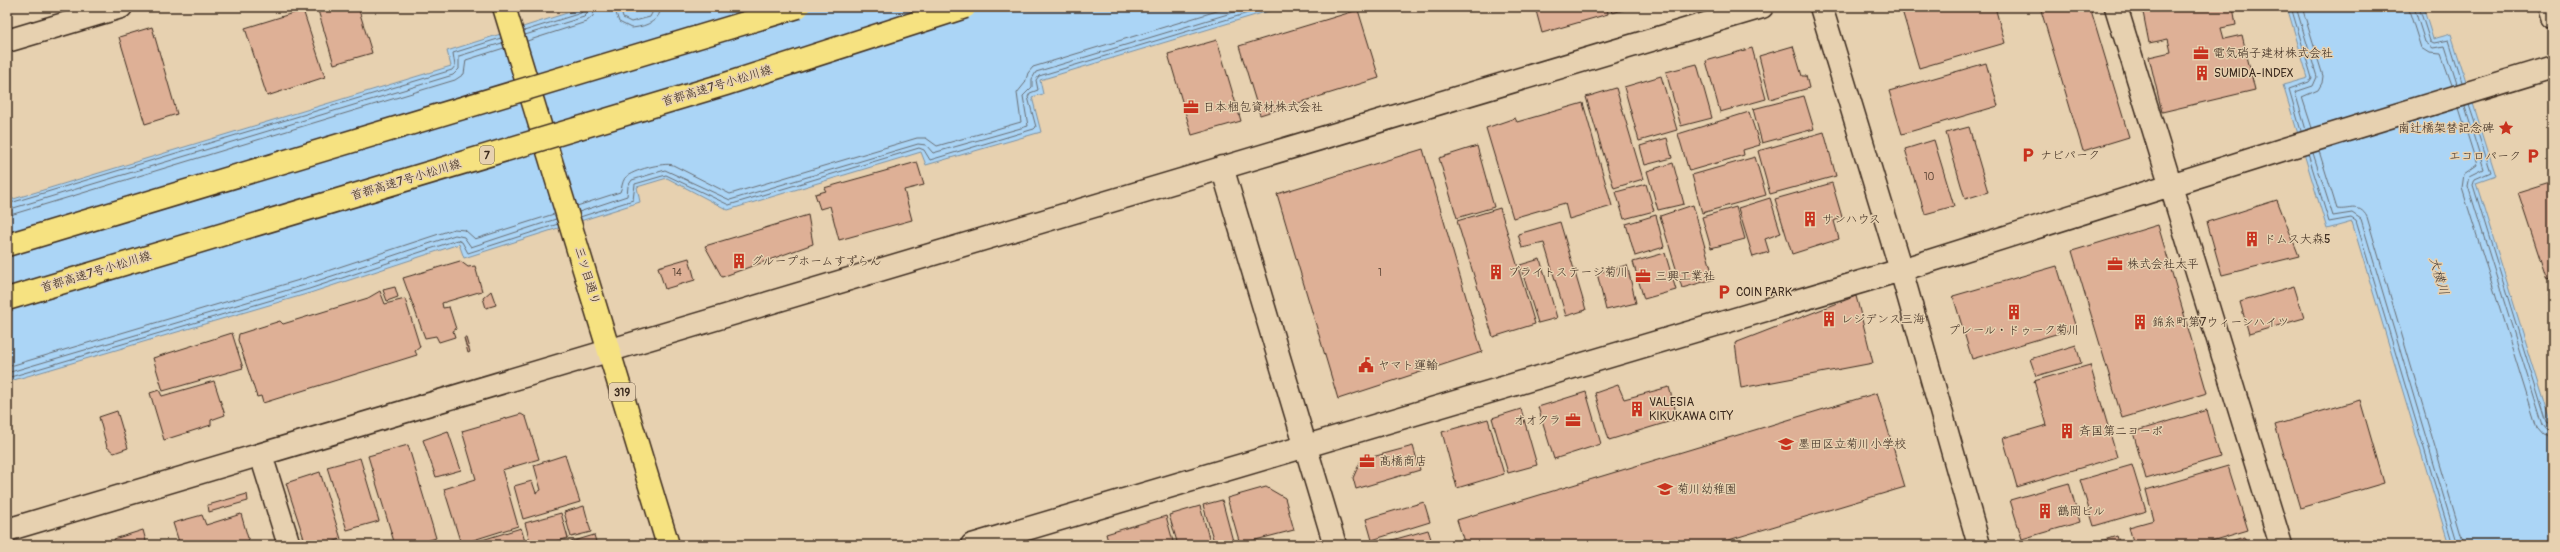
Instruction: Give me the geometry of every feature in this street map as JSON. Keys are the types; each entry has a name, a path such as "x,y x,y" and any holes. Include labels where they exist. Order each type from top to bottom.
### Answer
{"main road":[{"name":"三ツ目通り","path":"504,7 668,545"},
{"path":"7,245 798,7"},
{"name":"首都高速7号小松川線","path":"7,299 726,84 965,7"}],"street":[{"path":"7,41 120,7"},
{"path":"7,530 1762,7"},
{"path":"1821,7 1901,270 1979,545"},
{"path":"2116,7 2281,545"},
{"path":"2550,7 2553,17"},
{"path":"972,545 1901,270 2288,148 2553,67"},
{"path":"1222,167 1335,545"},
{"path":"262,455 289,545"}],"water":[{"path":"586,7 628,7 631,13 652,7 1282,7 1040,80 1043,94 1032,97 1041,132 926,165 921,152 728,210 667,178 637,187 640,202 464,258 459,244 310,293 7,382 7,201 451,66 447,51"},
{"name":"大横川","path":"2287,7 2423,7 2433,39 2451,34 2496,176 2476,183 2553,429 2553,545 2449,545 2352,222 2327,229 2283,85 2308,78"}],"building":[{"path":"317,7 358,7 372,53 334,64"},
{"path":"1535,7 1607,7 1608,14 1542,33"},
{"path":"1610,7 1634,7 1612,13"},
{"path":"1901,7 1995,7 2005,43 1919,68"},
{"path":"2040,7 2090,7 2129,137 2083,151"},
{"name":"SUMIDA-INDEX","path":"2142,7 2233,7 2236,25 2221,28 2224,39 2242,35 2255,90 2162,112 2149,57 2171,52 2168,39 2149,43"},
{"path":"303,10 325,77 267,96 245,28"},
{"path":"1358,10 1379,78 1260,115 1239,46"},
{"path":"152,27 177,114 145,124 119,37"},
{"path":"1217,40 1241,121 1192,135 1168,54"},
{"path":"1793,46 1802,76 1806,76 1809,88 1770,99 1759,56"},
{"path":"1752,48 1766,99 1720,112 1706,61"},
{"path":"1986,63 1998,106 1902,134 1889,91"},
{"path":"1697,64 1712,118 1681,126 1666,72"},
{"path":"1661,76 1677,130 1639,141 1624,87"},
{"path":"1616,88 1643,179 1614,188 1586,97"},
{"path":"1804,96 1814,129 1762,143 1753,109"},
{"path":"1583,103 1612,206 1569,219 1565,203 1513,218 1486,128 1515,118 1517,122"},
{"path":"1749,112 1760,145 1743,150 1744,155 1689,171 1678,134"},
{"path":"1969,127 1988,192 1965,199 1946,133"},
{"path":"1824,132 1836,176 1770,194 1758,151"},
{"path":"1667,138 1672,158 1645,165 1640,146"},
{"path":"1934,140 1954,206 1925,214 1905,149"},
{"path":"1477,146 1494,207 1457,218 1439,158"},
{"path":"1423,149 1482,352 1338,399 1277,194"},
{"path":"1755,157 1766,195 1702,213 1692,175"},
{"path":"917,162 924,185 904,190 912,220 839,240 830,206 820,209 815,194 826,191 824,188"},
{"path":"1673,163 1684,204 1658,210 1647,171"},
{"path":"2553,181 2553,278 2547,280 2518,192"},
{"name":"サンハウス","path":"1832,183 1842,217 1834,221 1839,239 1792,254 1775,199"},
{"path":"1646,184 1654,211 1624,219 1616,192"},
{"path":"1770,198 1781,233 1765,239 1769,252 1753,257 1738,208"},
{"name":"ドムス大森5","path":"2277,200 2299,256 2222,275 2207,222"},
{"path":"1693,205 1714,279 1682,288 1660,216"},
{"path":"1736,207 1745,239 1711,248 1702,217"},
{"name":"ブライトステージ菊川","path":"1500,208 1535,324 1493,337 1457,221"},
{"name":"グループホームすずらん","path":"808,215 813,244 722,277 705,246"},
{"path":"1656,215 1664,247 1635,256 1626,224"},
{"path":"1560,222 1586,310 1566,316 1544,243 1522,248 1518,234"},
{"name":"錦糸町第7ウィーンハイツ","path":"2158,225 2207,393 2122,418 2072,251"},
{"path":"1665,253 1676,290 1644,299 1633,262"},
{"path":"689,258 695,280 665,289 658,267"},
{"path":"1540,259 1557,318 1538,323 1520,265"},
{"path":"460,261 468,267 475,266 482,291 442,303 443,308 449,307 456,329 453,331 455,337 439,342 436,336 425,338 403,278"},
{"path":"1627,265 1636,303 1606,310 1597,273"},
{"name":"プレール・ドゥーク菊川","path":"2057,266 2076,328 1972,359 1953,296"},
{"path":"2294,286 2304,318 2249,334 2240,302"},
{"path":"395,287 398,297 387,301 383,290"},
{"path":"380,291 385,304 405,299 420,347 415,351 417,355 263,403 261,396 257,397 238,340 239,334 280,321 283,324 368,298"},
{"path":"491,291 496,305 486,308 483,298"},
{"path":"2553,292 2553,310 2548,294"},
{"name":"レジデンス三海","path":"1856,296 1873,363 1741,388 1735,343"},
{"path":"232,333 243,368 163,391 153,358"},
{"path":"464,338 466,338 470,352 468,353"},
{"path":"2076,345 2081,363 2036,376 2030,359"},
{"name":"斉国第二コーポ","path":"2090,365 2117,457 2017,487 2003,438 2047,425 2034,381"},
{"path":"214,381 225,415 211,420 211,425 164,440 150,393 159,390 162,396"},
{"name":"VALESIA KIKUKAWA CITY","path":"1618,385 1624,399 1669,387 1678,419 1609,440 1595,393"},
{"path":"1586,392 1601,444 1554,459 1538,407"},
{"name":"墨田区立菊川小学校","path":"1877,393 1905,487 1712,545 1465,545 1457,520"},
{"path":"2360,400 2384,483 2300,508 2275,425"},
{"path":"1521,409 1537,465 1508,473 1492,418"},
{"path":"2207,410 2220,457 2146,479 2133,432"},
{"path":"117,411 128,448 114,453 107,447 99,417"},
{"path":"521,414 526,417 539,459 502,470 518,526 461,544 444,489 476,479 462,431"},
{"path":"1488,419 1504,474 1457,488 1442,432"},
{"path":"448,431 461,470 436,477 423,440"},
{"path":"408,445 436,538 414,545 395,545 368,456"},
{"path":"1413,446 1420,470 1356,489 1353,478 1361,460"},
{"path":"565,455 580,502 523,519 514,486 532,481 536,493 541,490 534,465"},
{"path":"360,458 379,521 347,530 327,467"},
{"path":"2132,465 2146,511 2094,526 2080,480"},
{"path":"2228,466 2248,530 2198,545 2134,545 2129,527 2154,520 2146,490"},
{"path":"320,472 341,539 323,545 306,545 286,483"},
{"name":"鶴岡ビル","path":"2069,483 2080,522 2022,539 2010,500"},
{"path":"1266,487 1285,498 1294,530 1240,544 1227,498"},
{"path":"247,494 248,501 209,512 208,505"},
{"path":"1222,500 1234,545 1215,545 1203,505"},
{"path":"1424,502 1430,522 1372,540 1366,519"},
{"path":"584,506 591,532 571,537 564,512"},
{"path":"1200,506 1211,545 1178,545 1169,515"},
{"path":"561,513 568,538 544,545 531,545 525,523"},
{"path":"241,514 250,545 180,545 173,523 202,515 206,525"},
{"path":"1166,516 1174,545 1109,545 1106,534"},
{"path":"521,528 526,545 466,545"},
{"path":"143,530 147,545 116,545 114,539"},
{"path":"1428,530 1433,545 1378,545 1378,544"},
{"path":"594,535 597,545 561,545"},
{"path":"2117,536 2120,545 2088,545"},
{"path":"2244,537 2247,545 2217,545"},
{"path":"437,541 438,545 424,545"}],"place":[{"name":"電気硝子建材株式会社","path":"2201,53"},
{"name":"SUMIDA-INDEX","path":"2202,73"},
{"name":"日本梱包資材株式会社","path":"1191,107"},
{"name":"南辻橋架替記念碑","path":"2506,128"},
{"name":"ナビパーク","path":"2028,155"},
{"name":"エコロパーク","path":"2533,156"},
{"name":"サンハウス","path":"1810,219"},
{"name":"ドムス大森5","path":"2252,239"},
{"name":"グループホームすずらん","path":"739,261"},
{"name":"株式会社太平","path":"2115,264"},
{"name":"ブライトステージ菊川","path":"1496,272"},
{"name":"三興工業社","path":"1643,276"},
{"name":"COIN PARK","path":"1724,292"},
{"name":"プレール・ドゥーク菊川","path":"2014,312"},
{"name":"レジデンス三海","path":"1829,319"},
{"name":"錦糸町第7ウィーンハイツ","path":"2140,322"},
{"name":"ヤマト運輸","path":"1366,365"},
{"name":"VALESIA KIKUKAWA CITY","path":"1637,409"},
{"name":"オオクラ","path":"1573,420"},
{"name":"斉国第二コーポ","path":"2067,431"},
{"name":"墨田区立菊川小学校","path":"1786,444"},
{"name":"髙橋商店","path":"1367,461"},
{"name":"菊川幼稚園","path":"1665,489"},
{"name":"鶴岡ビル","path":"2045,511"}]}
